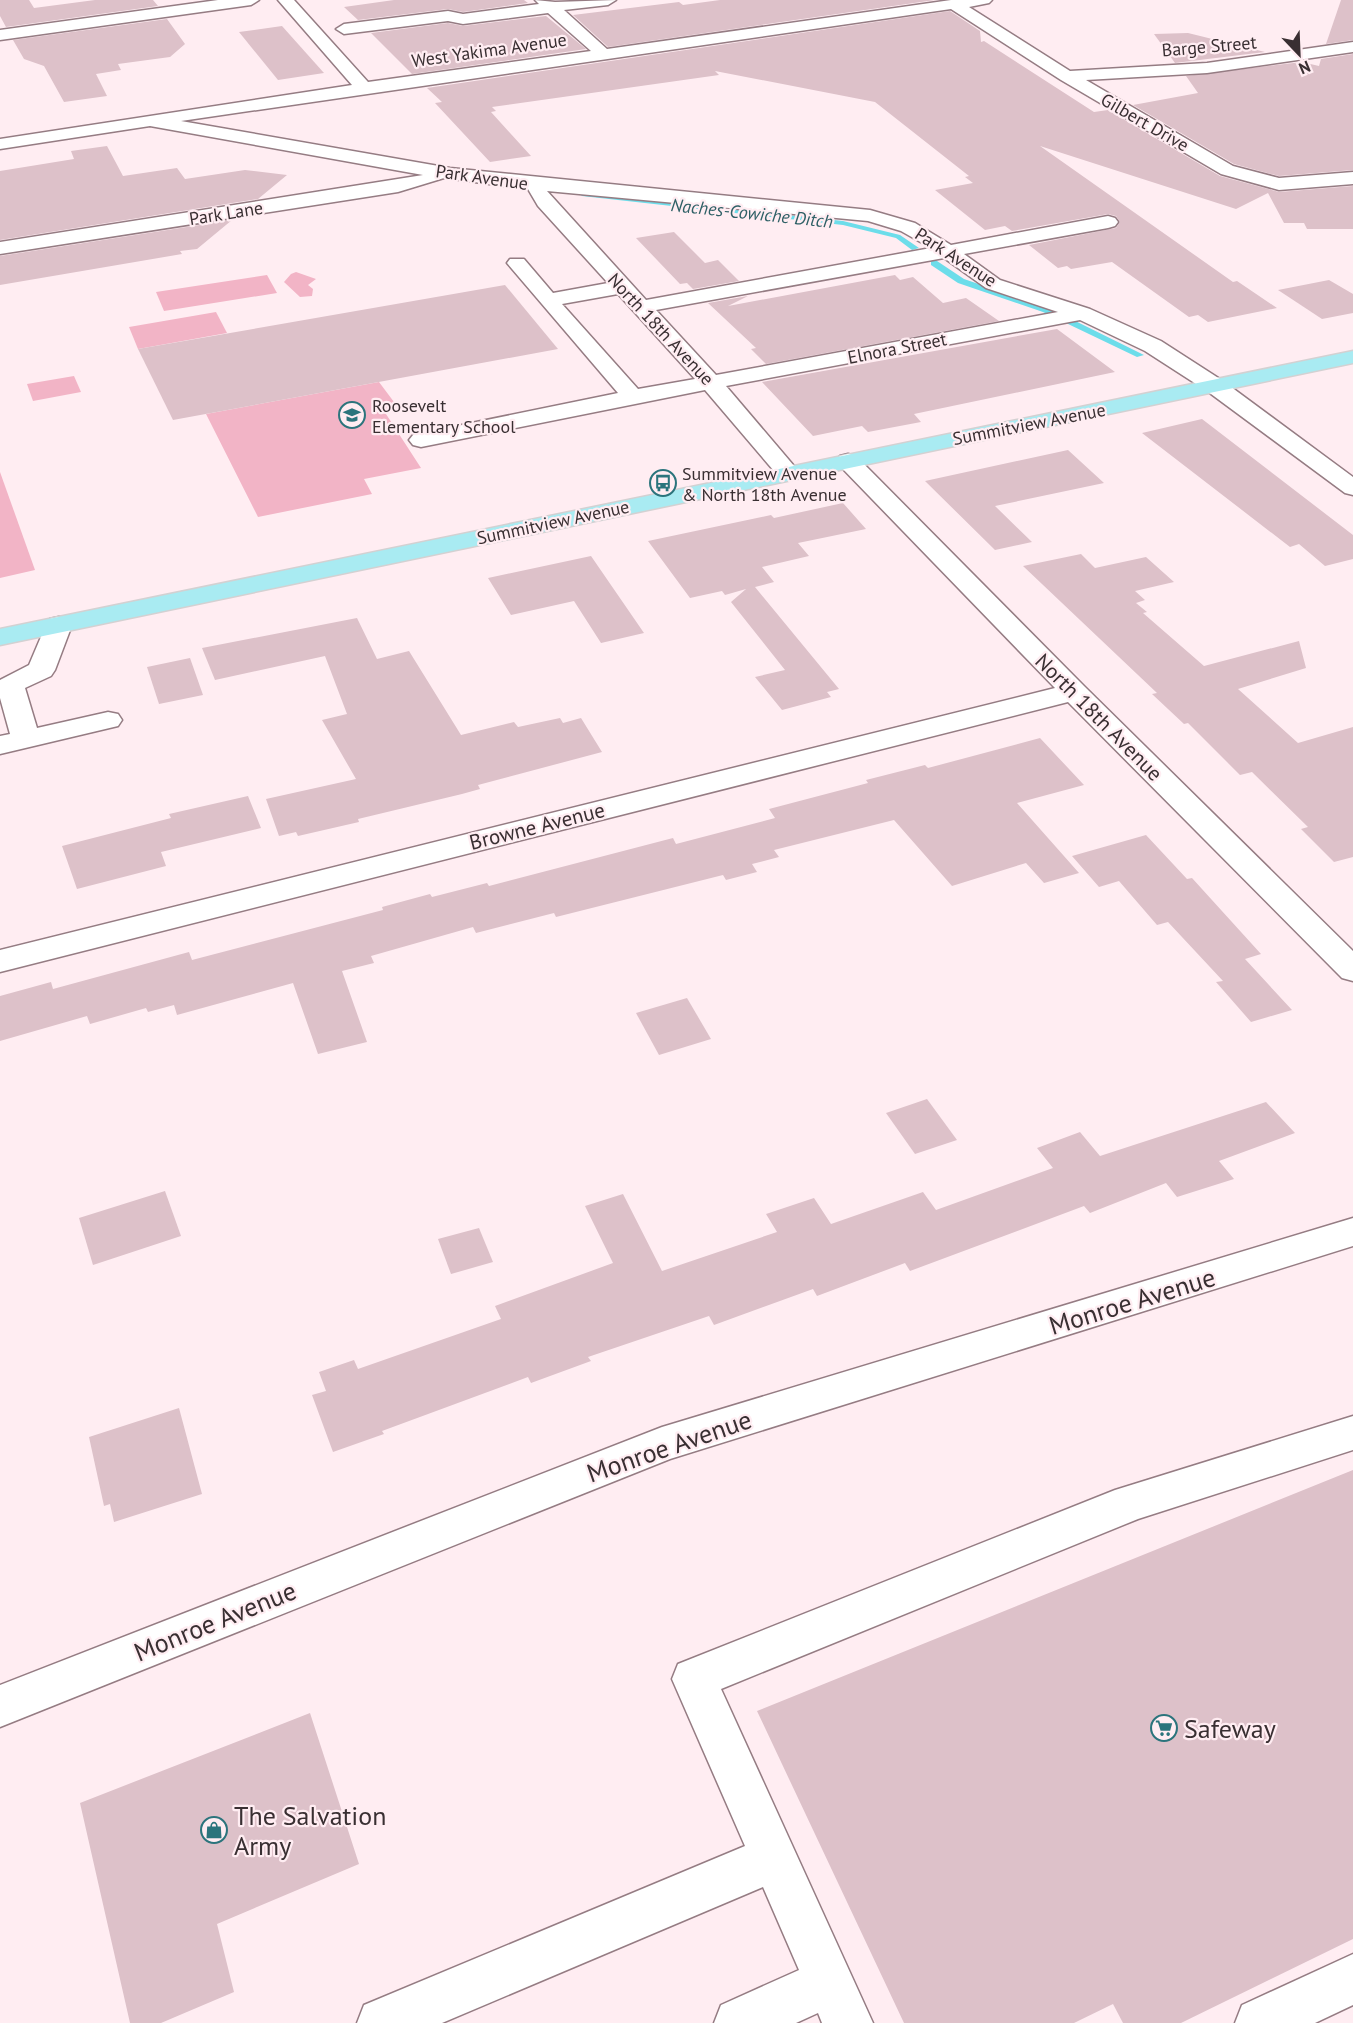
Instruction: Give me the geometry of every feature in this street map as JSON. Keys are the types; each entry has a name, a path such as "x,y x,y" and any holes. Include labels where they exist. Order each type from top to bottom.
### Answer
{"main road":[{"name":"Summitview Avenue","path":"0,637 1353,357"}],"street":[{"path":"0,35 251,0"},
{"path":"286,0 364,88"},
{"path":"344,29 448,16 463,19 547,4 608,0"},
{"name":"West Yakima Avenue","path":"0,144 364,88 984,0"},
{"path":"547,4 604,54"},
{"name":"Gilbert Drive","path":"955,4 1067,76 1227,170 1279,184 1329,182 1353,178"},
{"name":"Barge Street","path":"1067,76 1207,68 1353,47"},
{"name":"Park Avenue","path":"150,121 450,174 534,184 827,210 870,216 908,227 948,251 993,284 1153,346 1215,386 1353,488"},
{"name":"Park Lane","path":"0,248 398,186 450,174"},
{"name":"North 18th Avenue","path":"534,184 545,202 711,383 788,473"},
{"path":"641,307 1108,222"},
{"path":"517,263 633,397"},
{"path":"548,300 622,287"},
{"name":"Elnora Street","path":"421,440 633,397 1069,315"},
{"name":"North 18th Avenue","path":"848,461 1074,692 1353,970"},
{"path":"59,625 41,670 10,685 13,742 108,720"},
{"name":"Browne Avenue","path":"0,961 1074,692"},
{"name":"Monroe Avenue","path":"0,1706 662,1444 1353,1232"},
{"path":"739,2023 839,2003 694,1679 1130,1503 1353,1433"},
{"path":"382,2023 774,1858"},
{"path":"1260,2023 1353,1978"}],"shaded area":[{"path":"296,272 316,279 308,285 313,289 312,296 300,297 284,282"},
{"path":"267,275 277,293 164,311 156,292"},
{"path":"216,312 227,333 138,349 129,327"},
{"path":"74,376 81,392 33,401 27,384"},
{"path":"379,382 394,402 386,414 421,468 364,479 372,494 258,517 206,414"},
{"path":"0,472 35,570 0,578"}],"building":[{"path":"0,0 29,0 34,8 95,0 153,0 158,6 6,27 0,16"},
{"path":"394,0 524,0 528,3 463,12 448,9 358,20 344,7"},
{"path":"720,0 935,0 608,47 573,15 679,2 683,5"},
{"path":"1341,0 1353,0 1353,40 1326,44"},
{"path":"950,11 980,31 981,42 984,41 1094,112 1108,110 1220,176 1279,192 1353,186 1353,229 1307,229 1304,223 1284,223 1268,193 1236,209 1040,146 1233,282 1237,281 1277,308 1208,322 1198,315 1189,317 1112,262 1071,269 1067,266 1058,268 1029,245 1116,228 1120,222 1116,216 1108,214 1012,231 1005,226 985,230 935,190 973,183 965,177 969,176 875,102 715,71 719,75 492,107 496,111 491,112 531,156 490,162 435,103 442,102 427,88"},
{"path":"546,16 586,49 412,74 371,33 448,23 463,26"},
{"path":"167,19 185,44 170,57 118,64 121,70 96,74 107,96 64,102 44,66 24,59 13,40"},
{"path":"282,26 324,73 278,80 239,32"},
{"path":"1188,33 1265,52 1175,63 1154,34"},
{"path":"1353,54 1353,170 1279,176 1234,164 1133,105 1198,93 1186,76 1302,62 1319,66 1321,59"},
{"path":"107,146 123,176 177,168 185,179 245,170 287,175 258,199 0,240 0,171 74,159 71,151"},
{"path":"232,220 197,249 180,251 182,254 0,285 0,256"},
{"path":"674,232 705,263 718,260 739,281 693,289 687,283 680,284 636,238"},
{"path":"895,275 900,280 913,277 943,303 966,298 999,321 766,364 751,349 756,348 708,303 748,296 728,306"},
{"path":"1329,280 1353,294 1353,313 1322,319 1278,290"},
{"path":"505,285 558,349 173,420 138,349"},
{"path":"1057,329 1115,372 914,414 921,422 868,432 862,426 813,436 762,382"},
{"path":"1202,419 1353,535 1353,559 1325,566 1299,544 1290,547 1142,433"},
{"path":"1068,450 1104,483 995,506 1032,542 995,550 925,481"},
{"path":"843,503 866,529 798,543 809,556 762,567 774,582 755,587 839,689 827,692 831,697 782,710 755,677 785,670 731,602 746,589 725,595 722,591 690,598 648,541 771,515 774,518"},
{"path":"1081,554 1095,568 1146,557 1174,582 1135,591 1145,600 1136,603 1147,612 1143,613 1204,666 1299,641 1306,668 1238,689 1298,743 1353,727 1353,857 1334,862 1301,829 1308,827 1252,772 1240,775 1188,723 1184,724 1152,694 1157,693 1023,566"},
{"path":"591,556 644,633 601,643 574,601 511,615 488,578"},
{"path":"357,618 377,659 409,651 461,735 514,722 518,727 560,718 563,723 581,718 602,752 478,785 480,789 462,794 358,819 359,822 298,836 296,832 279,836 266,799 356,779 322,720 347,714 325,656 215,680 202,648"},
{"path":"190,658 203,695 159,704 147,667"},
{"path":"1040,738 1084,785 1017,803 1079,873 1044,883 1026,863 952,886 894,820 774,850 779,857 752,864 757,872 726,880 723,875 556,917 554,913 476,933 473,927 371,956 374,963 342,971 367,1042 318,1054 293,983 177,1015 174,1005 148,1012 146,1008 90,1024 87,1016 0,1041 0,996 51,982 53,989 189,952 192,960 383,910 382,907 430,894 432,897 487,883 489,886 673,838 676,844 775,818 769,809 868,783 866,780 925,765 928,768"},
{"path":"248,796 261,828 161,852 166,866 77,889 62,846 171,818 169,814"},
{"path":"1146,835 1187,879 1192,878 1261,954 1245,959 1292,1010 1251,1022 1216,982 1223,981 1168,922 1157,925 1119,881 1099,887 1072,856"},
{"path":"687,998 711,1039 659,1055 636,1013"},
{"path":"927,1099 957,1140 915,1154 886,1113"},
{"path":"1266,1102 1295,1133 1219,1161 1234,1179 1177,1197 1166,1183 1090,1213 1084,1206 910,1271 905,1263 817,1296 813,1289 714,1325 709,1316 588,1357 591,1361 531,1383 528,1377 382,1431 384,1434 333,1452 312,1395 326,1391 319,1372 354,1360 358,1369 501,1319 495,1306 613,1263 585,1206 623,1194 662,1271 777,1232 766,1214 814,1198 831,1224 923,1192 936,1210 1053,1168 1037,1148 1080,1132 1100,1156"},
{"path":"165,1191 181,1236 93,1265 79,1218"},
{"path":"479,1228 493,1262 451,1274 438,1239"},
{"path":"179,1408 202,1494 114,1522 110,1504 104,1506 89,1437"},
{"path":"1353,1470 1353,1939 1181,2023 1123,2023 1113,2004 1074,2023 904,2023 757,1711"},
{"path":"310,1713 359,1864 217,1924 234,1992 161,2023 130,2023 80,1803"}],"waterway":[{"name":"Naches-Cowiche Ditch","path":"584,195 843,223 898,236 915,248"},
{"name":"Naches-Cowiche Ditch","path":"934,263 961,281 1046,310 1140,355"}],"place":[{"name":"Roosevelt Elementary School","path":"352,415"},
{"name":"Summitview Avenue & North 18th Avenue","path":"663,483"},
{"name":"Safeway","path":"1164,1728"},
{"name":"The Salvation Army","path":"214,1830"}]}
